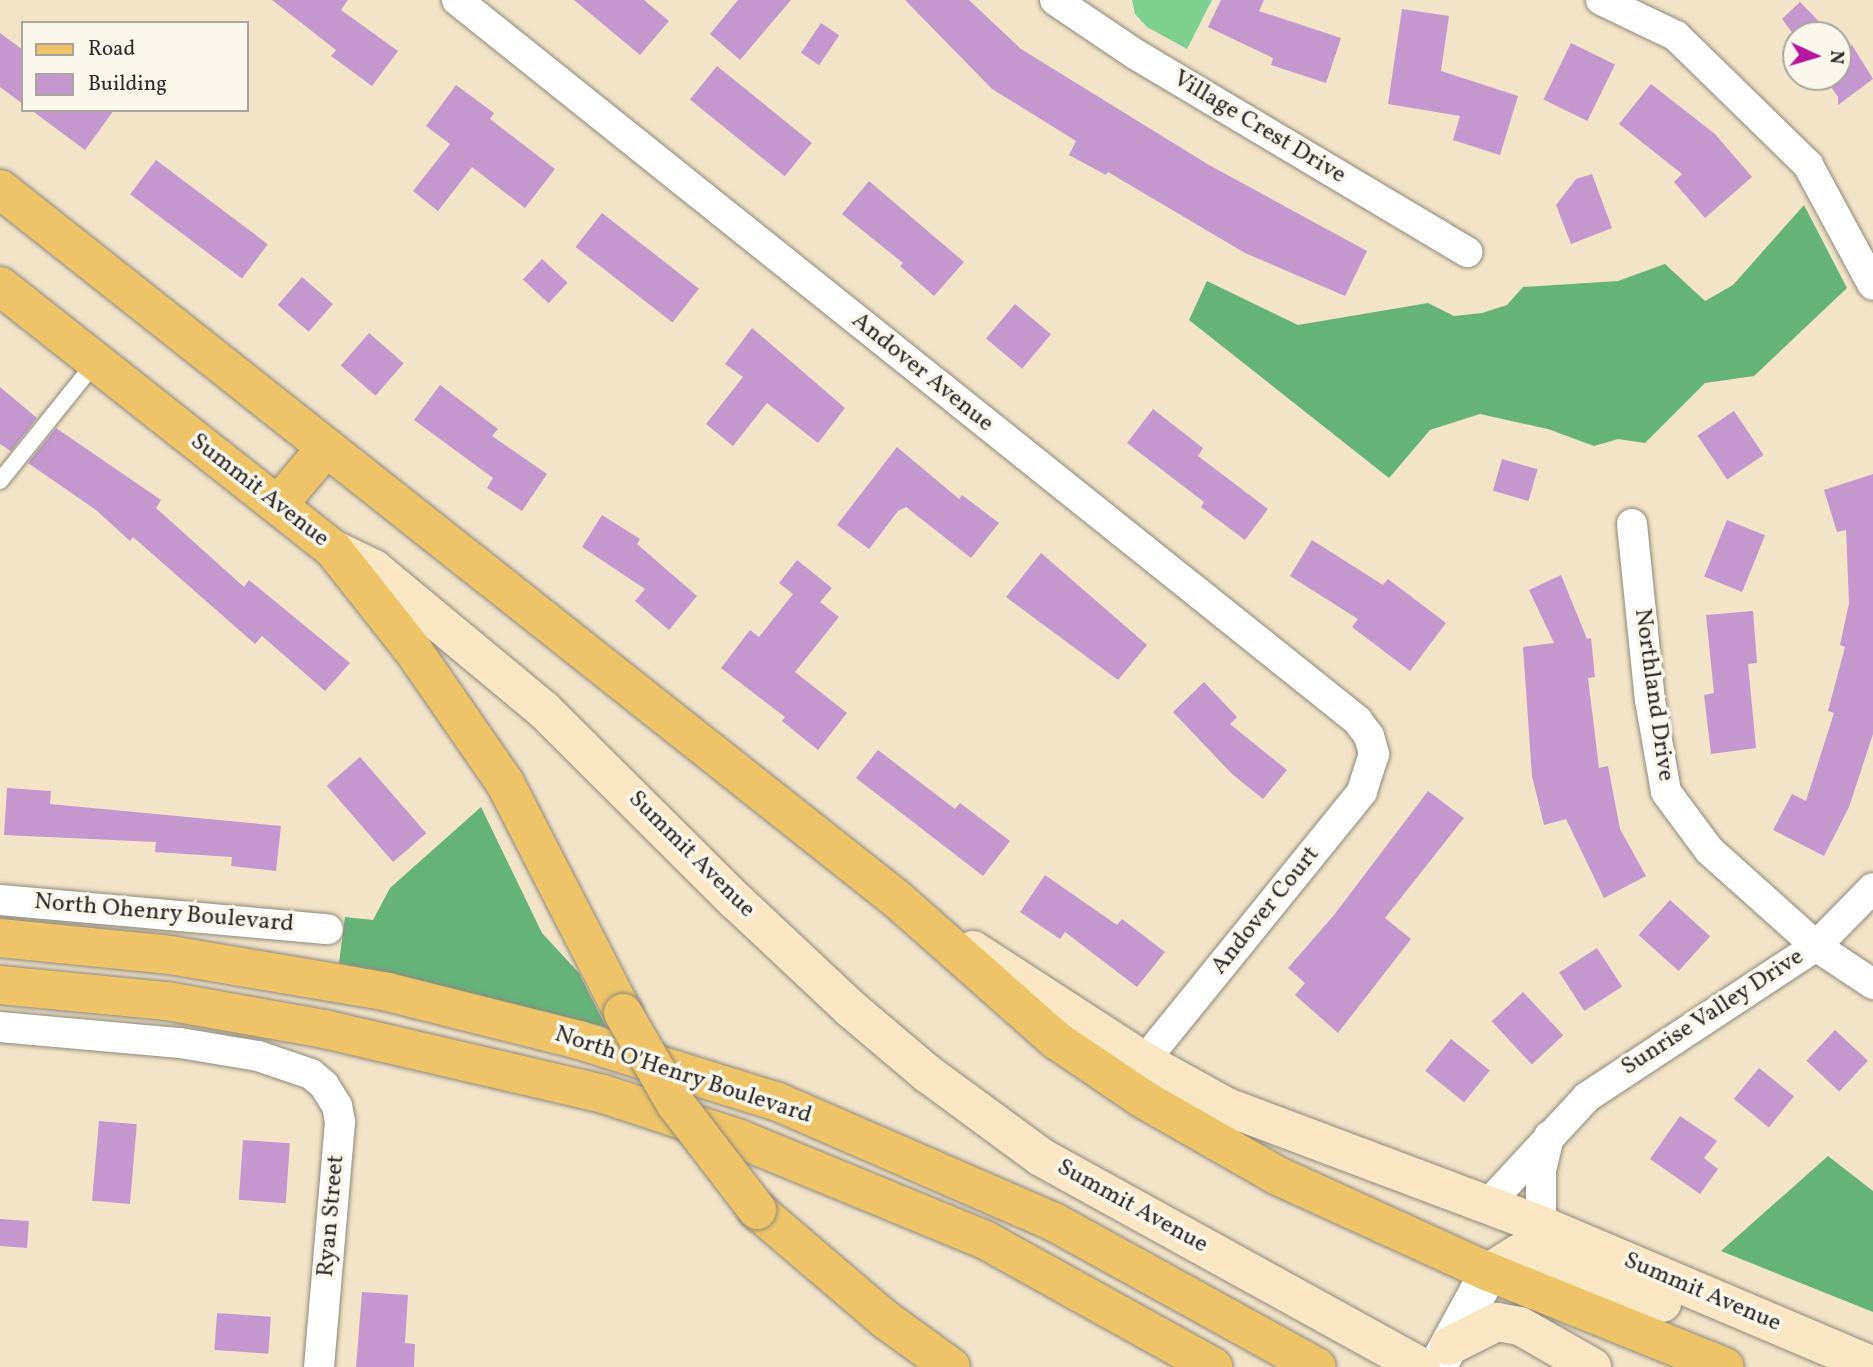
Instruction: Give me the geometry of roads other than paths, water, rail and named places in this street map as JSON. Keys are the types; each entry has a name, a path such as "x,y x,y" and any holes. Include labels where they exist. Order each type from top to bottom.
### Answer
{"main road":[{"name":"Summit Avenue","path":"0,189 898,900 1056,1040 1143,1100 1278,1175 1489,1272 1725,1367"},
{"name":"Summit Avenue","path":"0,286 94,364 333,549 374,569 544,710 746,910 851,1009 928,1074 1041,1157 1435,1360"},
{"path":"278,505 325,449"},
{"path":"333,549 423,664 505,783 623,1013 674,1103 757,1210 886,1320 951,1367"},
{"name":"Summit Avenue","path":"898,900 1144,1061 1227,1107 1541,1225 1867,1364"},
{"name":"North O'Henry Boulevard","path":"0,938 170,955 388,992 579,1040 778,1102 1054,1222 1317,1367"},
{"name":"North O'Henry Boulevard","path":"0,985 167,1001 311,1026 603,1094 740,1139 987,1241 1213,1367"},
{"path":"1489,1272 1520,1253 1531,1254 1796,1354 1867,1364"},
{"path":"886,1320 924,1367"},
{"path":"1435,1360 1497,1322 1520,1326 1592,1367"}],"street":[{"name":"Andover Avenue","path":"457,0 1357,720 1374,754"},
{"path":"1601,0 1676,36 1808,164 1873,285"},
{"name":"Village Crest Drive","path":"1060,1 1135,54 1467,252"},
{"name":"Northland Drive","path":"1632,524 1650,700 1666,792 1709,850 1816,946 1873,984"},
{"name":"Andover Court","path":"1144,1061 1362,792 1374,754"},
{"name":"Sunrise Valley Drive","path":"1488,1204 1550,1132 1587,1097 1816,946 1873,888"},
{"name":"North Ohenry Boulevard","path":"0,900 328,929"},
{"name":"Ryan Street","path":"0,1027 180,1043 258,1056 311,1074 337,1105 340,1122 320,1367"},
{"path":"1541,1225 1541,1171 1550,1132"},
{"path":"1435,1360 1489,1272"}],"lane":[{"path":"0,481 94,364"}]}
